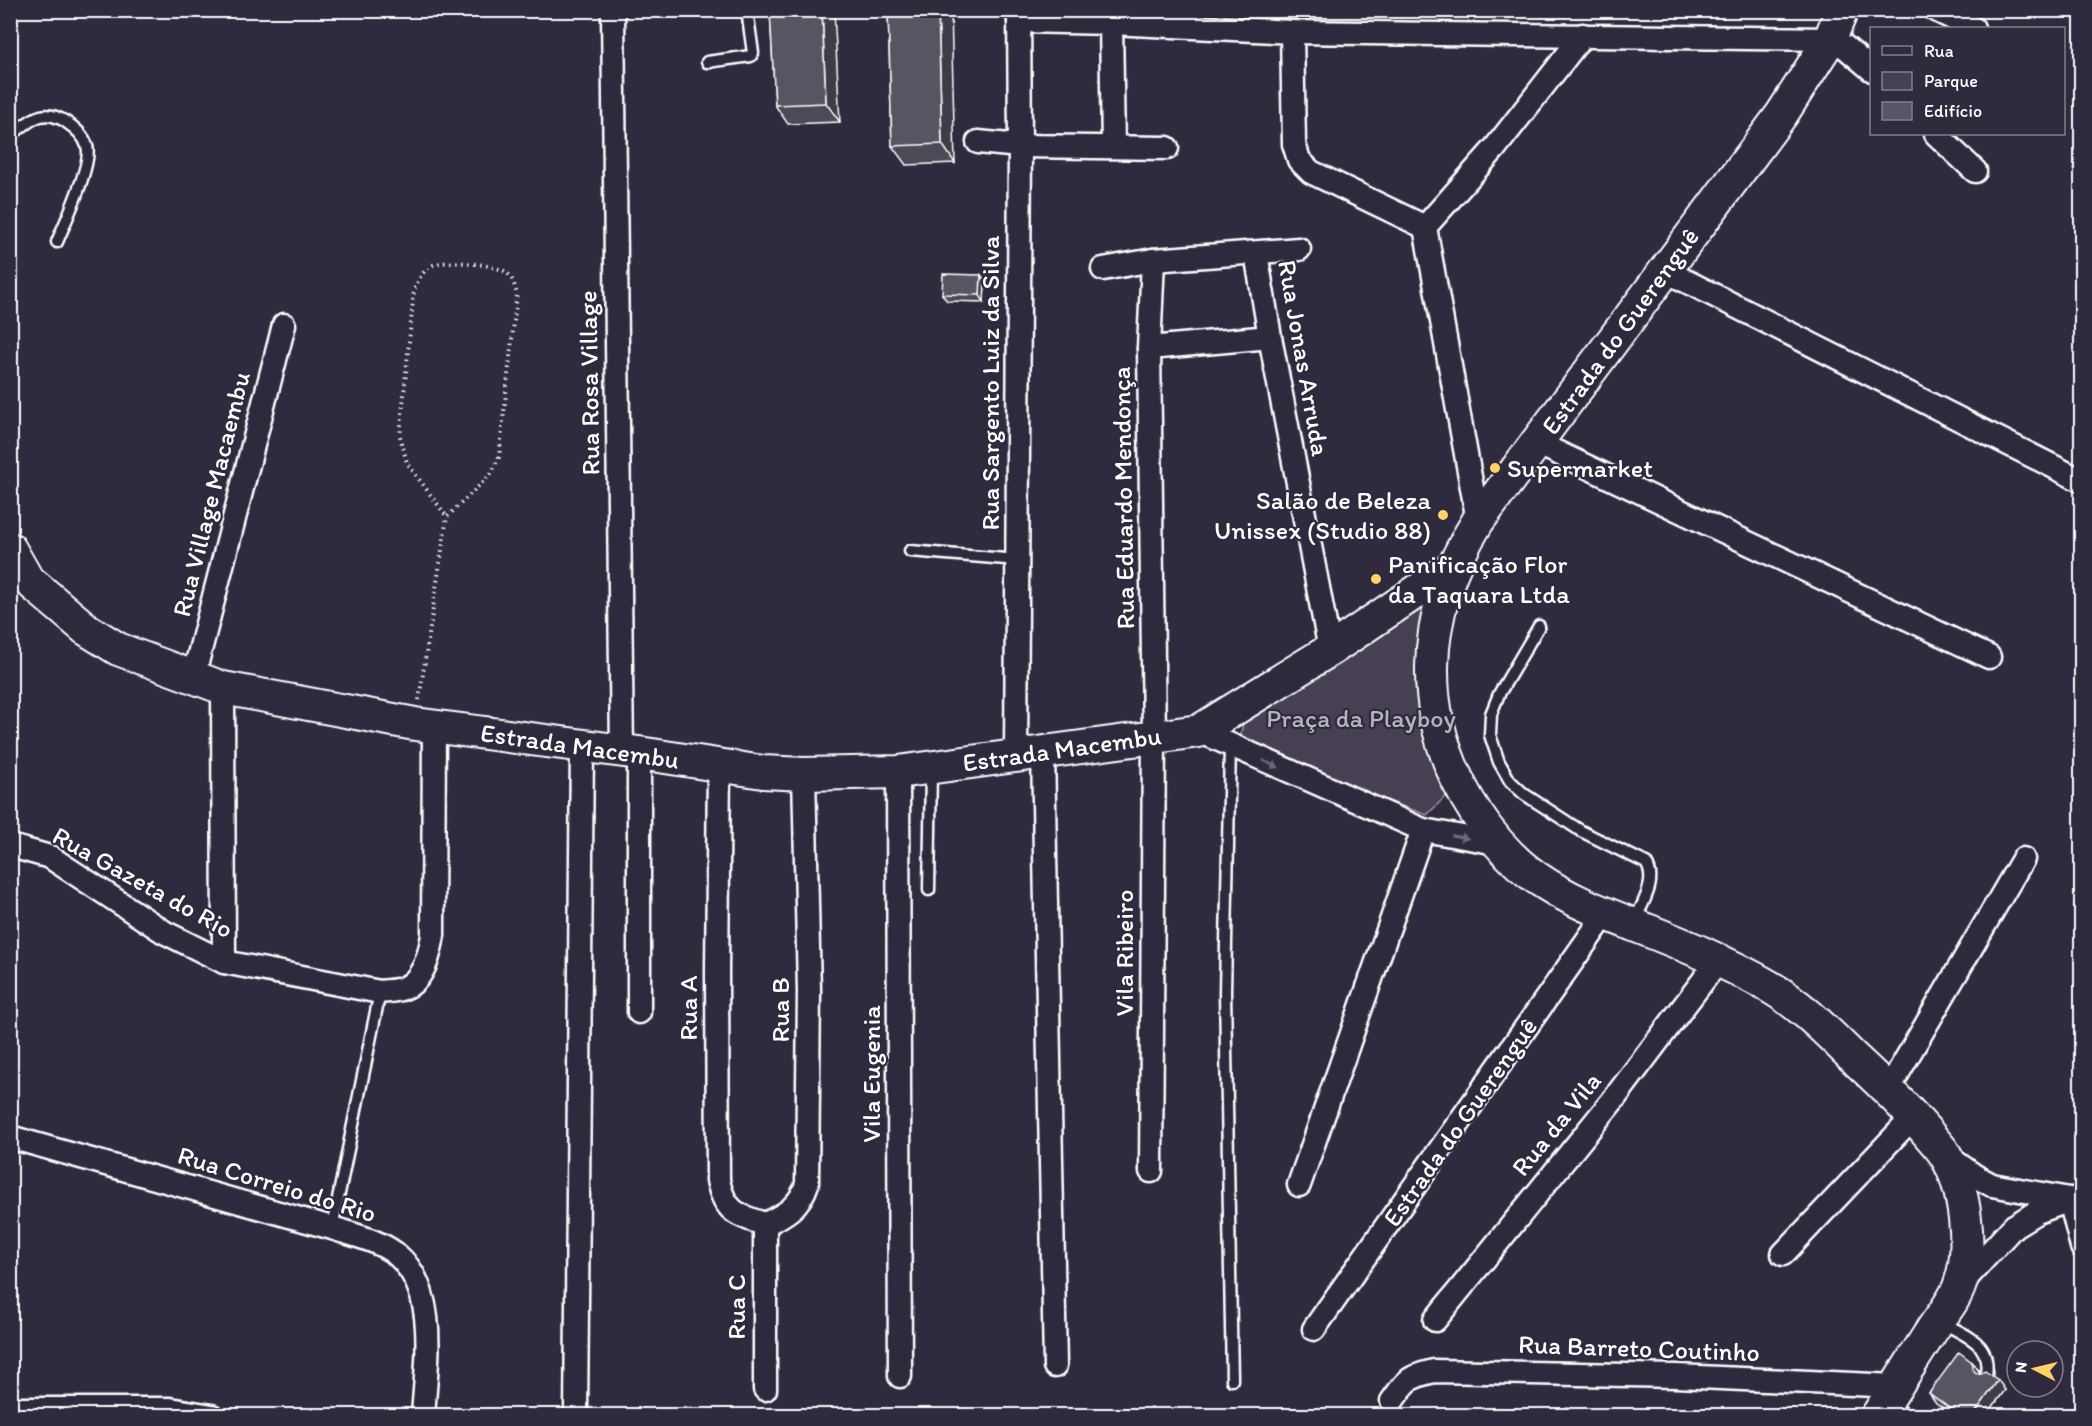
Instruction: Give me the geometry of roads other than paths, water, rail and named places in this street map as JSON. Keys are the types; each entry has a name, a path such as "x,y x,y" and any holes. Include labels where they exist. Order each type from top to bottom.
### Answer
{"main road":[{"name":"Estrada do Guerenguê","path":"1842,10 1830,39 1782,114 1478,521 1464,544 1443,594 1431,668 1432,698 1437,726 1460,789 1497,843 1516,862 1538,879 1619,920 1718,961 1772,988 1802,1009 1888,1090 1914,1116 1946,1155 1953,1170 1964,1213 1965,1258 1960,1286 1938,1320 1892,1405"},
{"name":"Estrada Macembu","path":"10,549 19,583 86,629 118,649 223,688 425,725 763,772 804,774 898,772 1198,731 1330,650 1453,567"}],"street":[{"path":"1936,10 1971,27"},
{"name":"Rua Rosa Village","path":"613,13 639,1012"},
{"path":"1019,16 1292,32 1830,39 1845,47 1870,68"},
{"name":"Rua Sargento Luiz da Silva","path":"1019,16 1018,560 1030,753 1055,1366"},
{"path":"1111,23 1113,146"},
{"path":"1292,32 1294,144 1299,160 1311,172 1425,226"},
{"path":"1425,226 1495,147 1583,35"},
{"path":"1937,135 1975,171"},
{"path":"978,142 1020,146 1167,148"},
{"path":"1425,226 1478,521"},
{"path":"1103,269 1154,260 1299,249"},
{"name":"Rua Jonas Arruda","path":"1256,253 1330,650"},
{"name":"Rua Eduardo Mendonça","path":"1154,260 1149,348 1154,736"},
{"path":"1664,270 2082,481"},
{"name":"Rua Village Macaembu","path":"193,678 284,325"},
{"path":"1149,348 1270,337"},
{"path":"1537,443 1989,657"},
{"path":"223,688 224,962"},
{"name":"Rua Gazeta do Rio","path":"10,848 50,857 164,932 224,962 380,992 405,988 420,974 429,957 433,934 425,725"},
{"name":"Estrada Macembu","path":"1198,731 1423,830 1497,843"},
{"name":"Vila Ribeiro","path":"1151,1171 1154,736"},
{"path":"576,1416 582,746"},
{"name":"Rua A","path":"719,765 718,1180 726,1205 746,1219 765,1224"},
{"name":"Vila Eugenia","path":"898,772 900,1376"},
{"name":"Rua B","path":"765,1224 787,1213 795,1206 803,1196 807,1184 809,992 804,774"},
{"path":"1299,1185 1423,830"},
{"path":"1888,1090 2023,859"},
{"name":"Estrada do Guerenguê","path":"1314,1329 1619,920"},
{"name":"Rua da Vila","path":"1435,1320 1613,1100 1718,961"},
{"path":"1783,1254 1914,1116"},
{"name":"Rua Correio do Rio","path":"10,1137 332,1228 378,1244 395,1254 408,1268 419,1286 428,1326 423,1416"},
{"path":"1946,1155 1992,1185 2076,1198"},
{"path":"1992,1185 1974,1191 1967,1200 1964,1213 1977,1231 1992,1232 2014,1226 2037,1212 2076,1198"},
{"path":"2076,1198 2082,1246"},
{"name":"Rua C","path":"765,1224 765,1389"},
{"path":"1960,1286 2014,1226"},
{"name":"Rua Barreto Coutinho","path":"1392,1401 1405,1382 1413,1376 1434,1371 1676,1376 1892,1405"},
{"path":"10,1409 170,1409 212,1416"}],"lane":[{"path":"707,62 751,56 753,53 747,10"},
{"path":"10,136 34,117 46,114 59,117 78,130 88,147 88,162 57,242"},
{"path":"910,551 1018,560"},
{"path":"1539,626 1499,694 1491,714 1490,735 1499,762 1510,781 1524,794 1581,831 1646,863 1650,869 1651,879 1619,920"},
{"path":"1230,746 1225,992 1232,1380"},
{"path":"929,890 931,767"},
{"path":"332,1228 380,992"},
{"path":"1938,1320 1972,1340 1985,1351 1986,1376"}],"place":[{"name":"Supermarket","path":"1495,468"},
{"name":"Salão de Beleza Unissex (Studio 88)","path":"1443,515"},
{"name":"Panificação Flor da Taquara Ltda","path":"1376,579"}],"park label":[{"name":"Praça da Playboy","path":"1361,718"}]}
